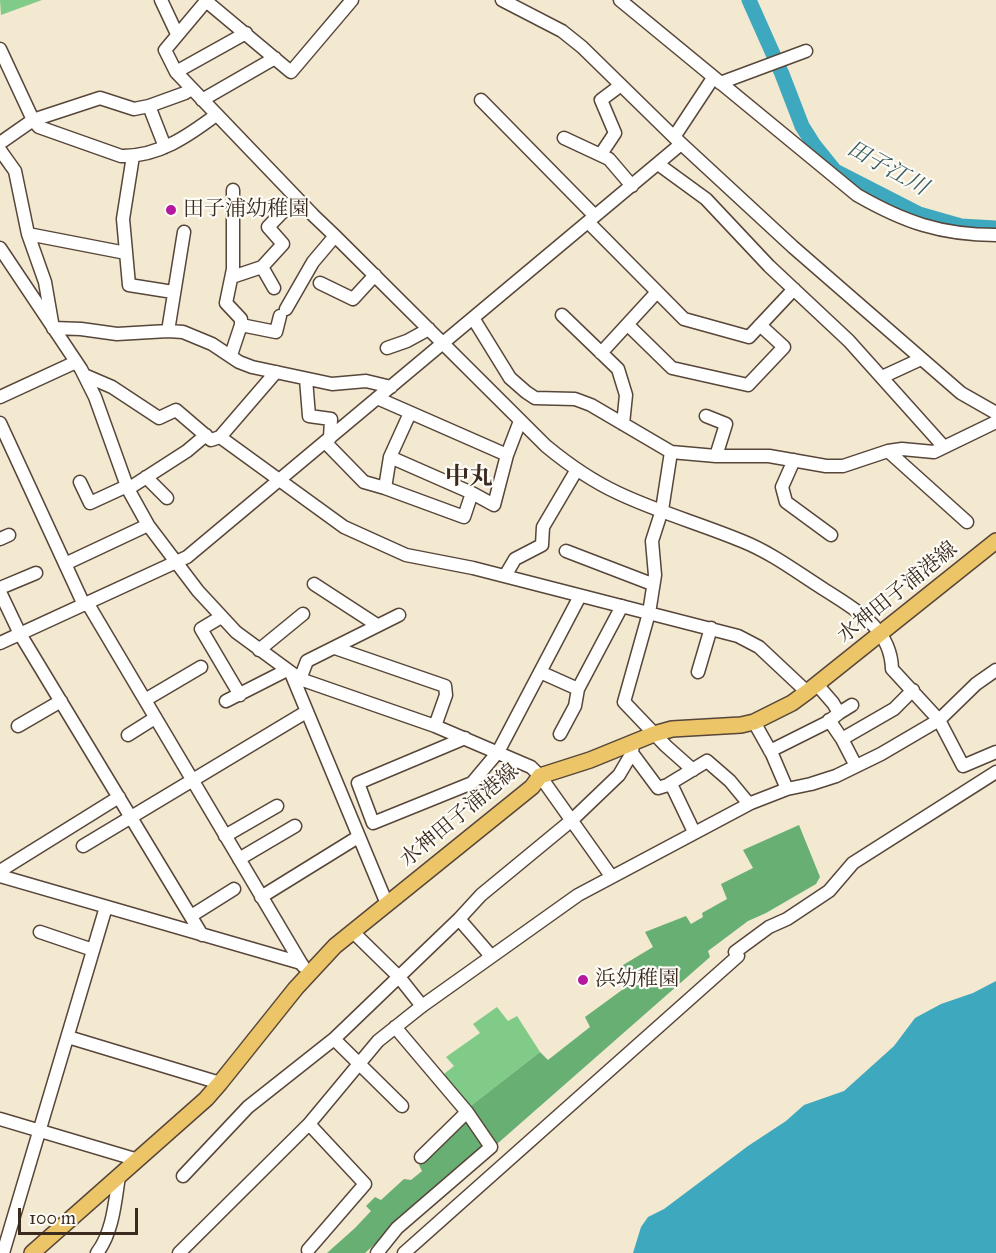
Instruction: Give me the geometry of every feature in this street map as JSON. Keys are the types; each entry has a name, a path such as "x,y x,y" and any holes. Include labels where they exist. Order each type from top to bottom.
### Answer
{"main road":[{"name":"水神田子浦港線","path":"32,1253 138,1160 220,1083 305,968 532,787 540,776 632,748 656,733 672,729 741,725 754,722 792,703 813,690 996,541"}],"street":[{"path":"162,0 177,34"},
{"path":"352,0 291,72 206,0 165,51 176,72 191,89 296,198 520,421 576,471 619,494 744,542 774,557 862,613 882,633 891,654 892,669 939,720 963,766 996,752"},
{"path":"502,0 562,31 582,47 678,141 793,247 961,393 996,413"},
{"path":"620,0 857,195 914,224 946,231 996,235"},
{"path":"176,72 246,33"},
{"path":"0,49 33,120 39,127 121,156 152,153 190,135 216,115"},
{"path":"0,643 187,557 658,164 678,141 717,81 806,51"},
{"path":"202,100 275,58"},
{"path":"601,154 615,133 601,100 621,85"},
{"path":"0,143 33,120 100,98 134,109 149,106 191,89"},
{"path":"481,100 684,320 749,337 794,289"},
{"path":"149,106 165,147"},
{"path":"564,138 609,159 632,186"},
{"path":"0,150 15,171 28,234 45,282 53,328"},
{"path":"133,156 123,219 129,285 173,292"},
{"path":"658,164 706,199 769,266 849,341 944,447"},
{"path":"231,356 241,325 241,319 226,303 233,269 233,190"},
{"path":"232,277 261,267 283,244 267,227 296,198"},
{"path":"168,331 184,232"},
{"path":"28,234 126,252"},
{"path":"241,325 276,332 283,313 313,262 335,236"},
{"path":"0,248 84,375 95,397 128,488 148,525 220,617 292,674 435,726 531,767 540,776 611,876"},
{"path":"261,267 274,288"},
{"path":"320,283 353,299 375,275"},
{"path":"602,353 657,291"},
{"path":"562,315 618,369 626,395 623,424"},
{"path":"473,318 510,378 526,392 535,398 575,399 591,405 671,452 716,456 769,456 826,466 843,466 902,448 933,452 996,422"},
{"path":"628,325 672,368 748,385 784,347 760,326"},
{"path":"53,328 81,328 117,334 183,332 212,344 252,367 332,384 366,381 391,387"},
{"path":"387,348 407,341 429,329"},
{"path":"882,377 921,359"},
{"path":"0,397 76,362"},
{"path":"84,375 112,387 159,418 176,410 211,440 220,437 276,372"},
{"path":"306,379 309,416 332,419 327,440"},
{"path":"377,398 507,454"},
{"path":"385,488 390,457 410,413"},
{"path":"706,416 726,424 716,456"},
{"path":"390,457 494,505 507,454 520,421"},
{"path":"0,423 86,605 305,968"},
{"path":"80,482 90,503 128,488 187,452 206,435"},
{"path":"220,437 344,527 406,555 505,576 738,636 759,647 833,703 834,717 856,766"},
{"path":"327,440 364,482 464,517 472,493"},
{"path":"888,451 967,522"},
{"path":"671,452 662,510 652,541 655,575 649,613 624,702 666,746 693,770"},
{"path":"794,460 783,487 786,502 831,535"},
{"path":"505,576 515,559 542,545 543,527 576,471"},
{"path":"146,477 167,498"},
{"path":"65,564 148,525"},
{"path":"566,551 652,584"},
{"path":"36,573 0,590 20,634 202,935"},
{"path":"314,584 377,625"},
{"path":"465,738 357,783 373,823 472,783 498,752 580,596"},
{"path":"560,734 575,706 578,689 622,606"},
{"path":"259,650 303,614"},
{"path":"226,701 292,674 307,661 399,615"},
{"path":"220,617 201,629 240,695"},
{"path":"698,672 711,628"},
{"path":"335,648 446,686 446,695 435,726"},
{"path":"145,700 201,667"},
{"path":"179,1253 309,1124 378,1041 491,956 578,895 694,832 749,804 787,789 836,776 881,754 939,720 976,684 996,670"},
{"path":"540,672 578,689"},
{"path":"292,674 387,904"},
{"path":"842,738 894,709 913,690"},
{"path":"18,726 61,701"},
{"path":"771,751 852,705"},
{"path":"83,846 306,712"},
{"path":"128,735 156,718"},
{"path":"754,722 771,751 787,789"},
{"path":"632,748 658,788 669,784 707,761 730,781 749,804"},
{"path":"183,1176 248,1107 334,1039 481,895 572,820 619,775 632,748"},
{"path":"404,1253 738,956 735,952 746,943 769,927 787,920 829,891 853,863 996,772"},
{"path":"669,784 694,832"},
{"path":"0,871 119,797"},
{"path":"225,836 277,806"},
{"path":"239,859 295,826"},
{"path":"261,897 358,837"},
{"path":"0,876 202,935 305,968"},
{"path":"191,916 234,889"},
{"path":"3,1253 106,907"},
{"path":"459,919 491,956"},
{"path":"352,931 399,977 422,1006"},
{"path":"40,932 93,950"},
{"path":"377,1253 397,1228 491,1147 467,1112 395,1027"},
{"path":"68,1037 220,1083"},
{"path":"334,1039 402,1106"},
{"path":"421,1157 467,1112"},
{"path":"0,1119 138,1160"},
{"path":"308,1250 365,1184 309,1124"},
{"path":"97,1253 103,1245 114,1210 119,1176"}],"green space":[{"path":"0,0 42,0 1,15"},
{"path":"799,825 820,877 816,884 748,921 708,951 710,957 497,1144 493,1139 365,1253 327,1253 371,1211 366,1206 375,1197 381,1200 404,1179 411,1180 422,1171 419,1165 471,1113 468,1108 540,1052 548,1060 590,1027 585,1017 633,982 623,965 653,947 645,932 686,916 691,924 703,917 702,913 727,899 721,884 753,868 743,850"},
{"path":"497,1007 508,1021 517,1016 540,1052 468,1108 444,1074 454,1066 446,1057 480,1033 473,1024"}],"water":[{"path":"996,981 996,1253 633,1253 641,1227 648,1217 664,1209 748,1146 786,1121 804,1105 844,1091 894,1046 915,1018 941,1004 973,993"}],"waterway":[{"name":"田子江川","path":"749,0 802,126 835,171 919,214 961,226 996,228"}],"place":[{"name":"田子浦幼稚園","path":"171,210"},
{"name":"浜幼稚園","path":"583,980"}],"district":[{"name":"中丸","path":"469,478"}]}
